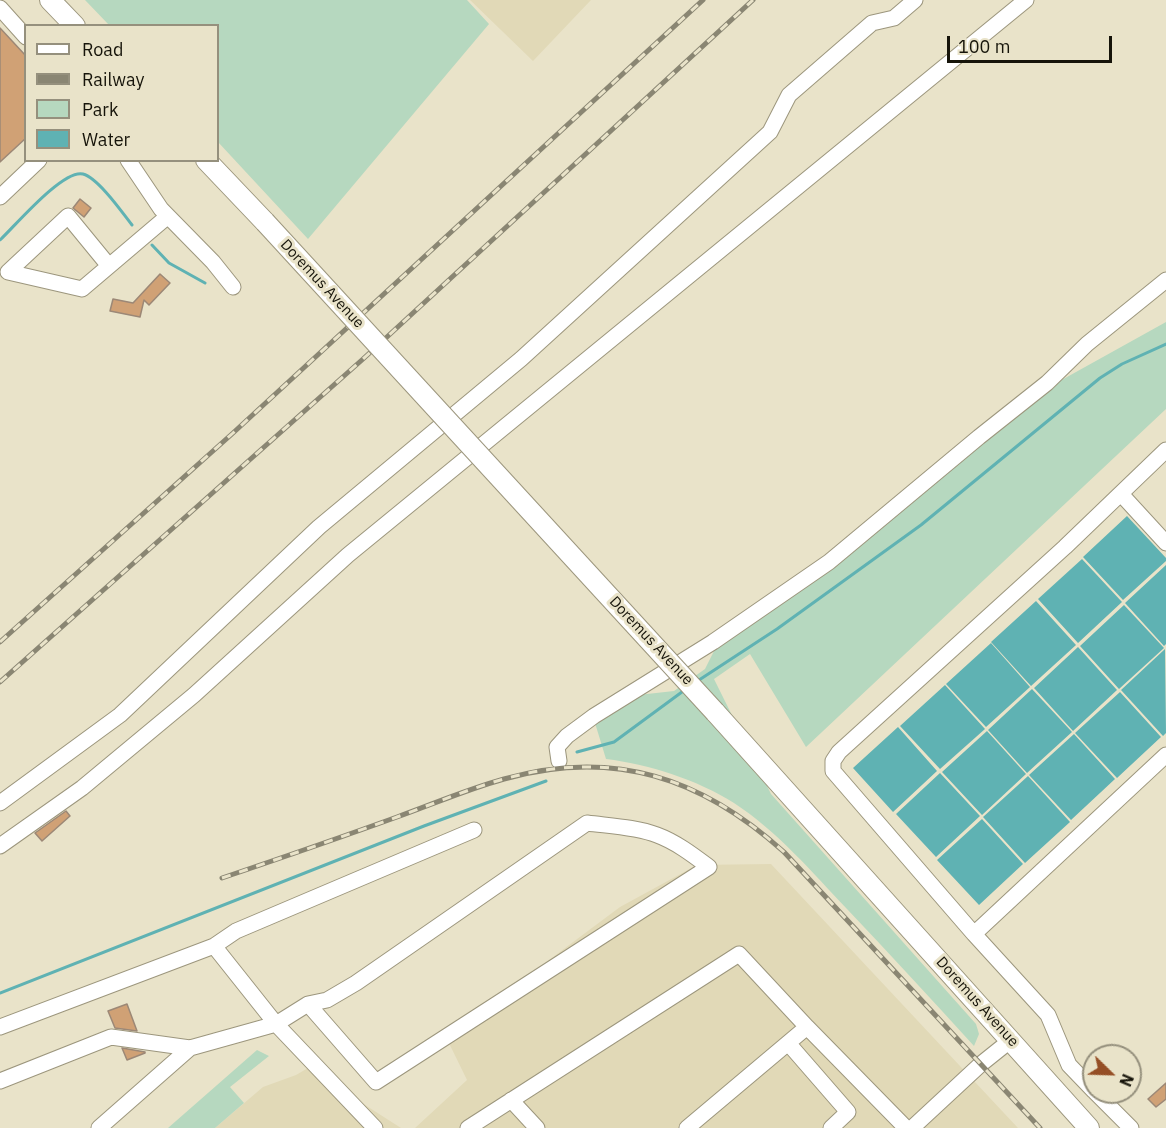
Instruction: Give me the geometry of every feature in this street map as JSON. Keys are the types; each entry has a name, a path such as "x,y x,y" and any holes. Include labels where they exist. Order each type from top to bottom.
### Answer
{"main road":[{"path":"50,0 73,24"},
{"name":"Doremus Avenue","path":"208,162 716,712 1089,1128"}],"street":[{"path":"0,803 120,715 319,527 521,359 770,132 789,95 872,23 894,18 915,0"},
{"path":"0,846 82,788 177,710 348,555 1026,0"},
{"path":"0,8 24,35"},
{"path":"0,197 37,162"},
{"path":"129,162 168,216 213,262 233,287"},
{"path":"109,266 68,216 8,272 82,289 168,216"},
{"path":"559,761 558,747 567,736 594,716 713,642 829,561 1047,383 1087,344 1166,279"},
{"path":"1082,1078 1069,1065 1048,1015 974,934 833,771 833,761 839,752 1166,450"},
{"path":"1121,494 1166,543"},
{"path":"974,934 1166,755"},
{"path":"0,1081 111,1037 190,1048 276,1023 308,1004 327,1000 356,983 587,823 659,835 675,843 709,867 376,1082 308,1004"},
{"path":"0,1027 214,946 236,931 474,830"},
{"path":"214,946 276,1023 375,1128"},
{"path":"468,1128 739,954 906,1128"},
{"path":"687,1128 807,1027"},
{"path":"912,1128 981,1064 1011,1040"},
{"path":"788,1043 849,1112 831,1128"},
{"path":"99,1128 190,1048"},
{"path":"511,1100 537,1128"},
{"path":"1108,1104 1131,1128"}],"shaded area":[{"path":"470,0 591,0 533,61"},
{"path":"771,864 1018,1128 415,1128 467,1080 446,1037 620,907 697,865"},
{"path":"320,1061 351,1096 401,1128 215,1128 263,1087 296,1075"}],"green space":[{"path":"85,0 467,0 489,24 308,239 219,143 219,24 108,24"},
{"path":"1166,322 1166,409 806,747 750,654 714,679 771,794 976,1024 979,1034 974,1046 807,867 765,826 734,803 689,780 655,769 606,759 595,723 638,695 674,691 705,669 715,649 1058,382"},
{"path":"257,1050 269,1056 230,1087 244,1103 215,1128 168,1128"}],"water":[{"path":"1127,516 1166,558 1166,561 1123,600 1083,557"},
{"path":"1082,559 1122,602 1078,643 1038,599"},
{"path":"1166,565 1166,644 1164,646 1125,603"},
{"path":"1036,601 1076,645 1031,686 991,642"},
{"path":"1124,605 1164,648 1119,689 1080,646"},
{"path":"991,643 1030,687 986,727 946,684"},
{"path":"1078,647 1117,690 1073,731 1034,688"},
{"path":"1165,649 1166,733 1163,736 1121,690"},
{"path":"945,685 985,729 940,769 900,726"},
{"path":"1032,689 1072,732 1027,773 988,730"},
{"path":"1120,692 1161,737 1117,778 1075,733"},
{"path":"898,727 937,771 893,812 853,768"},
{"path":"987,731 1026,774 982,815 942,772"},
{"path":"1074,734 1115,779 1071,820 1029,775"},
{"path":"940,773 980,816 936,857 896,814"},
{"path":"1028,776 1070,822 1025,863 983,817"},
{"path":"982,819 1023,864 979,905 937,860"}],"building":[{"path":"0,28 24,54 24,140 0,162"},
{"path":"80,199 91,208 84,217 73,208"},
{"path":"160,274 170,283 149,305 144,300 140,317 110,311 113,299 133,303"},
{"path":"66,811 70,816 42,841 35,833"},
{"path":"127,1004 137,1031 115,1028 108,1011"},
{"path":"122,1048 145,1052 145,1053 127,1060"},
{"path":"1166,1083 1166,1099 1156,1107 1148,1099"}],"waterway":[{"path":"0,240 52,189 74,175 83,174 96,182 132,225"},
{"path":"152,245 169,263 205,283"},
{"path":"696,682 777,629 921,525 1100,378 1122,364 1166,344"},
{"path":"577,752 614,742 686,689"},
{"path":"0,993 424,826 546,781"}],"railway":[{"path":"0,642 233,433 703,0"},
{"path":"0,682 363,359 753,0"},
{"path":"222,878 504,779 544,770 583,767 619,769 654,776 688,788 721,805 753,826 784,852 1040,1128"}]}
